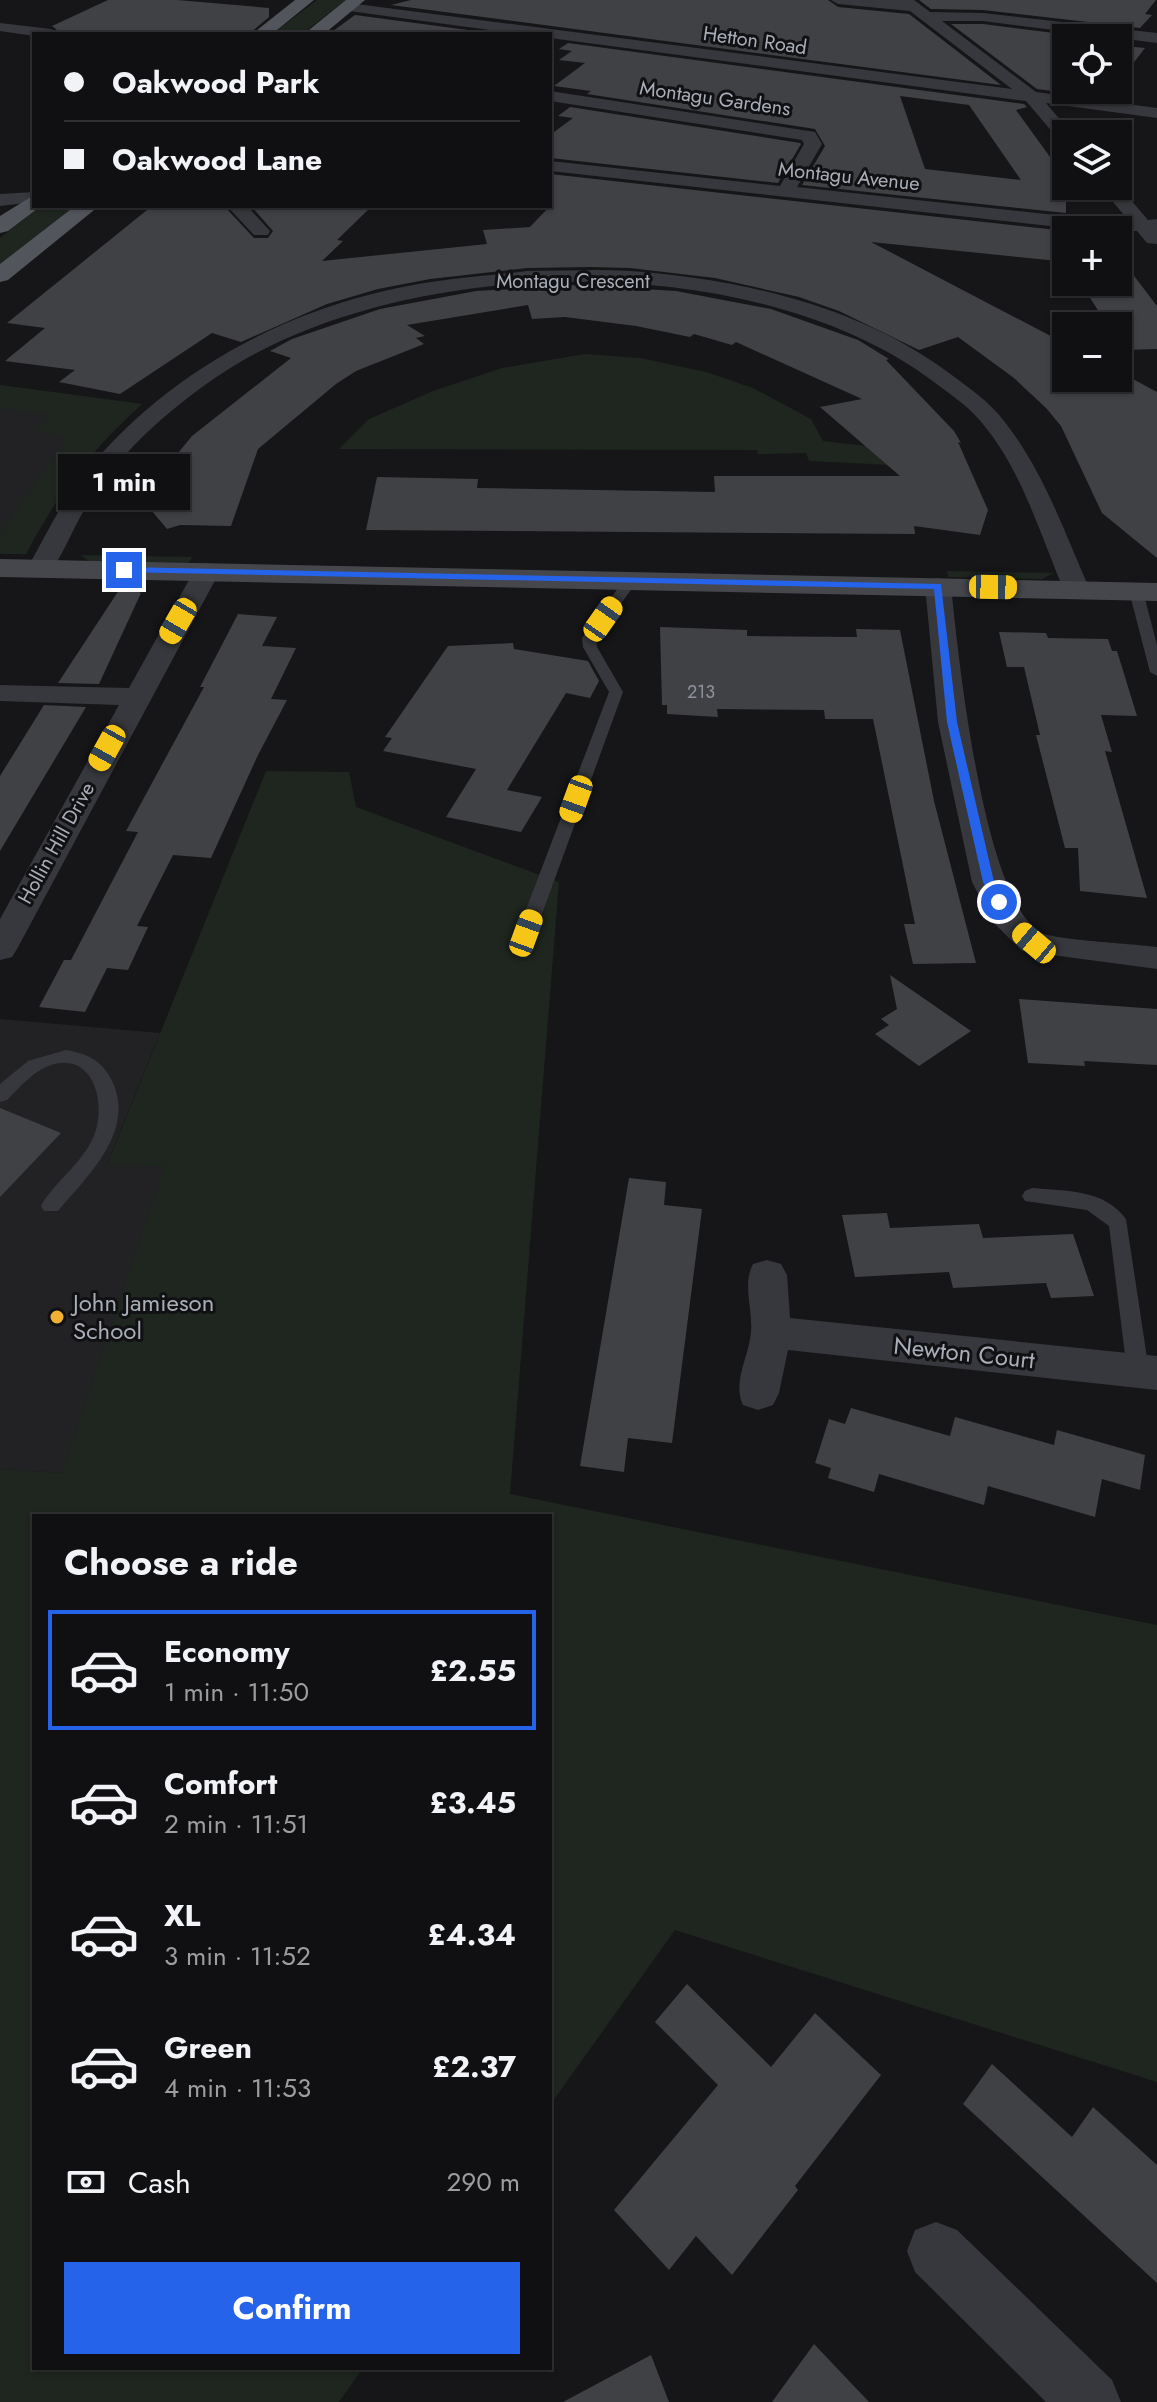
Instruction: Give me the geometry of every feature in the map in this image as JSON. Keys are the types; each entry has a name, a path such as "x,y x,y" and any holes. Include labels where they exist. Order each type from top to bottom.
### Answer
{"main road":[{"path":"264,32 305,0"},
{"path":"316,32 353,3"},
{"path":"0,226 32,201"},
{"path":"1,274 85,208"}],"street":[{"path":"838,0 1157,38"},
{"name":"Hetton Road","path":"353,3 1157,113"},
{"path":"916,8 1031,96 1052,121"},
{"path":"0,27 36,32"},
{"name":"Montagu Gardens","path":"552,96 809,136 813,144 786,191"},
{"name":"Montagu Avenue","path":"552,166 1101,226 1150,226"},
{"path":"0,200 32,199"},
{"path":"1123,200 1150,226 1157,243"},
{"path":"238,208 261,231"},
{"name":"Montagu Crescent","path":"40,569 80,496 117,449 208,375 256,344 324,315 400,295 473,282 552,277 625,277 701,284 768,297 836,318 894,343 939,371 980,407 1010,442 1076,588"},
{"path":"0,568 1146,591"},
{"name":"Hollin Hill Drive","path":"0,949 12,901 207,571"},
{"path":"938,586 952,722 988,882 1009,922 1034,943 1157,958"},
{"path":"0,693 135,697"},
{"path":"758,1393 771,1332 767,1275"},
{"name":"Newton Court","path":"771,1332 1147,1372"},
{"path":"936,2251 1090,2402"}],"lane":[{"path":"526,933 616,692 590,647 589,638 631,580"},
{"path":"1146,591 1157,672"},
{"path":"0,1095 28,1069 50,1058 71,1057 90,1063 103,1075 108,1091 107,1128 97,1152 51,1206"},
{"path":"1032,1196 1095,1204 1116,1217 1147,1372"}],"shaded area":[{"path":"317,0 346,0 305,32 275,32"},
{"path":"38,208 72,208 0,264 0,238"},
{"path":"585,354 640,358 706,372 753,388 811,419 823,441 884,448 891,465 809,461 806,453 758,454 757,450 339,449 369,419 433,391 502,368"},
{"path":"0,385 142,404 100,442 53,502 26,554 0,554"},
{"path":"0,385 142,404 77,473 26,554 0,554 0,534 67,437 37,431 49,415 0,408"},
{"path":"80,555 192,557 189,563 89,561"},
{"path":"947,571 1054,573 1042,579 948,577"},
{"path":"266,771 349,772 356,807 559,882 510,1494 1157,1625 1157,2082 675,1930 552,2102 552,1514 32,1514 32,2370 362,2370 339,2402 0,2402 0,1469 62,1473 165,1166 107,1165"},
{"name":"John Jamieson School","path":"0,1019 160,1033 107,1164 166,1165 62,1473 0,1469"}],"building":[{"path":"108,0 177,0 269,8 269,17 251,32 60,32 52,26"},
{"path":"411,0 828,0 838,7 909,14 1001,85 391,5"},
{"path":"919,0 1156,0 1145,14 1152,15 1140,28 1132,27 1132,24 1105,24 983,10 931,9"},
{"path":"355,15 483,32 332,32"},
{"path":"951,24 983,24 1052,33 1052,91 1037,89"},
{"path":"568,43 1024,104 1027,107 1016,110 1052,160 1052,200 1066,200 1066,213 802,185 825,146 815,129 587,94 591,91 554,86 585,63 559,60 572,51 559,49","holes":["900,96 969,105 1021,180 925,169"]},
{"path":"1132,47 1145,48 1132,65"},
{"path":"570,107 801,144 778,183 552,158 552,134 573,118 558,116"},
{"path":"552,174 1052,229 1052,260 871,242 1052,337 1052,392 1132,392 1132,379 1157,392 1157,558 1102,513 1061,426 1046,408 1014,378 958,337 919,350 839,311 799,297 715,278 630,268 527,268 430,279 378,289 327,304 241,342 212,333 120,394 59,382 75,370 5,361 45,328 7,323 150,208 226,208 254,238 268,238 273,231 253,208 370,208 337,240 343,241 322,261 487,244 483,230 530,227 548,208 552,208"},
{"path":"1132,273 1157,306 1157,349 1132,350 1132,312 1099,312 1089,296 1132,296"},
{"path":"576,285 676,291 771,309 858,340 889,359 886,360 954,431 961,443 958,442 988,510 980,535 914,526 915,534 366,530 377,477 478,479 477,488 715,492 714,476 900,476 820,407 862,399 736,342 732,345 694,334 690,337 565,317 532,319 528,305 407,325 425,336 416,338 424,344 356,371 258,449 231,526 180,525 167,529 141,498 192,436 291,358 270,351 292,339 380,309 476,291"},
{"path":"123,584 141,593 99,684 58,683"},
{"path":"238,614 277,617 262,646 296,648 271,699 287,700 211,858 173,855 137,926 148,927 128,970 107,968 85,1012 39,1007 64,960 71,960 138,832 126,831 204,687 200,687"},
{"path":"660,627 747,630 747,636 857,637 856,629 900,630 934,801 976,963 913,964 904,924 915,924 873,719 825,719 824,710 717,709 718,717 667,714 667,705 662,705"},
{"path":"999,632 1046,633 1048,638 1108,639 1112,651 1117,651 1137,716 1101,715 1112,752 1105,751 1147,898 1080,891 1078,848 1065,848 1036,735 1040,735 1024,667 1007,667"},
{"path":"513,643 514,649 588,661 599,681 590,698 566,693 507,790 542,797 521,832 446,817 476,769 383,751 392,738 385,737 448,646"},
{"path":"44,705 86,707 0,851 0,776"},
{"path":"890,975 971,1031 919,1066 875,1034 889,1025 881,1019 897,1009"},
{"path":"1019,999 1157,1009 1157,1065 1084,1061 1085,1066 1028,1063"},
{"path":"0,1108 61,1133 0,1197"},
{"path":"629,1178 666,1182 664,1205 702,1209 672,1443 628,1438 624,1472 580,1466"},
{"path":"887,1213 890,1228 979,1224 983,1238 1073,1234 1094,1296 1051,1298 1046,1283 953,1288 949,1272 855,1277 842,1215"},
{"path":"851,1408 950,1436 955,1417 1054,1445 1057,1430 1145,1455 1140,1490 1102,1479 1095,1517 988,1486 984,1505 879,1474 874,1492 828,1478 831,1468 815,1463 829,1419 845,1424"},
{"path":"687,1984 771,2067 815,2013 881,2075 795,2186 798,2190 732,2275 696,2236 669,2270 614,2210 718,2085 655,2022"},
{"path":"992,2064 1072,2137 1093,2107 1157,2165 1157,2283 963,2104"},
{"path":"814,2344 869,2402 772,2402"},
{"path":"651,2355 669,2402 563,2402"}],"place":[{"name":"John Jamieson School","path":"57,1317"}],"route":[{"path":"124,570 938,586 952,722 988,882 999,902"}]}
